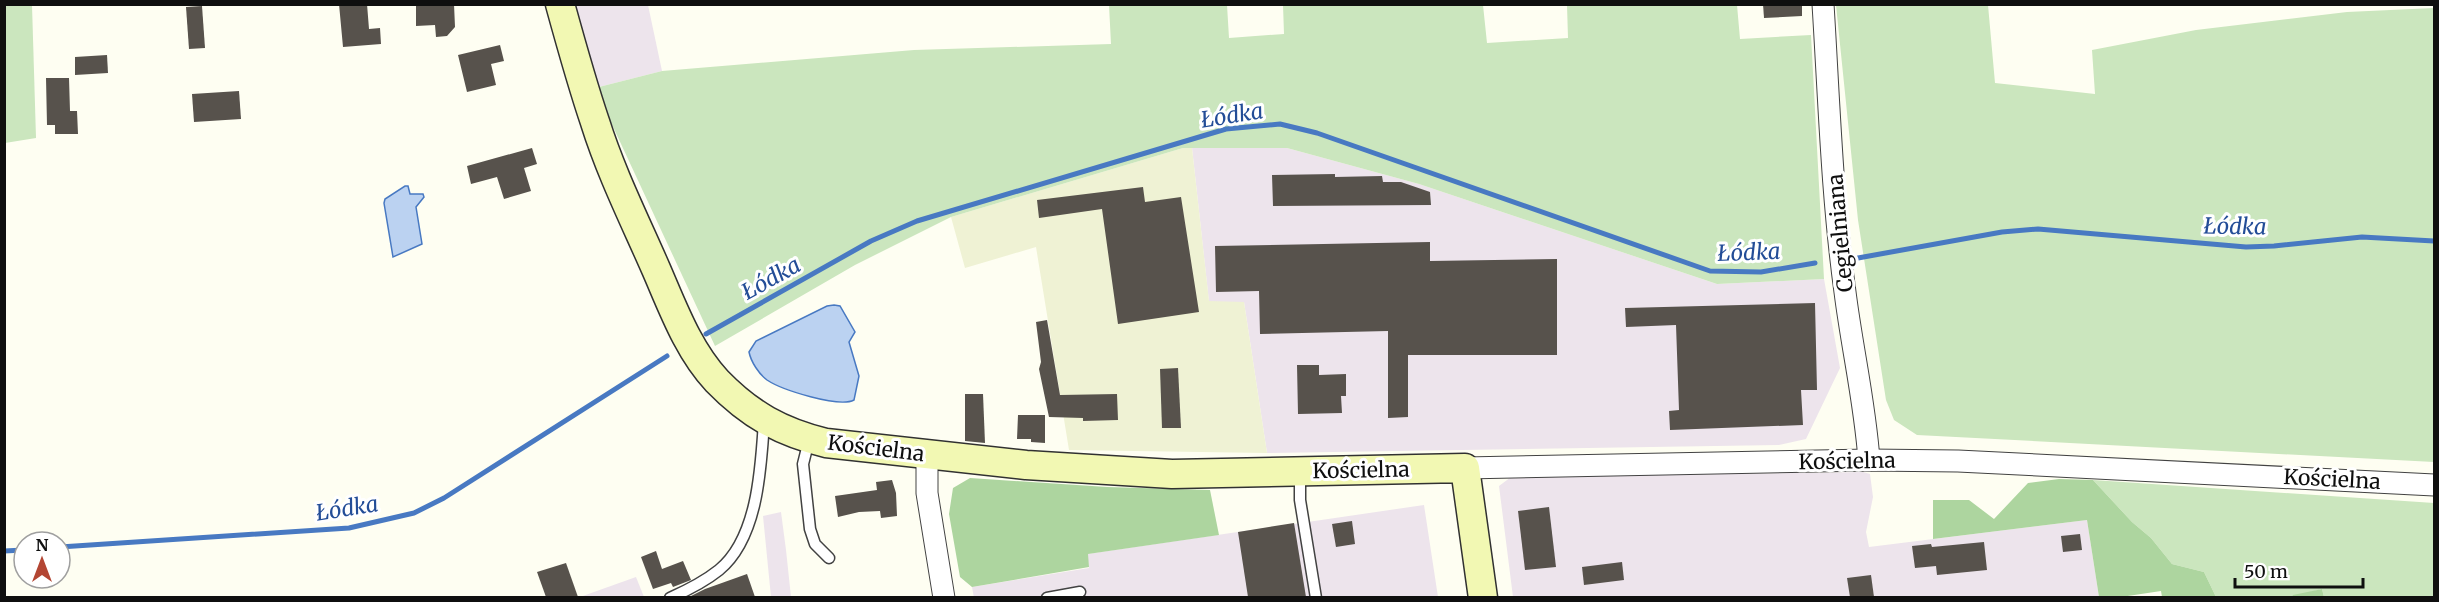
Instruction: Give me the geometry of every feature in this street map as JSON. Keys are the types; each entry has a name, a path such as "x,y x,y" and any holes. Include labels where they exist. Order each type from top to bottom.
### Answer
{"street":[{"name":"Kościelna","path":"560,4 595,123 609,161 683,330 716,380 736,399 774,426 809,439 826,443 1026,465 1150,473 1869,460 2027,463 2434,485"},
{"name":"Cegielniana","path":"1823,4 1839,235 1845,292 1867,431 1869,460"},
{"path":"927,454 927,493 945,597"},
{"path":"1465,468 1483,597"}],"lane":[{"path":"670,597 700,584 721,569 741,543 758,486 764,420"},
{"path":"809,439 803,465 810,529 815,544 829,558"},
{"path":"1300,472 1300,500 1316,597"},
{"path":"1047,597 1080,592"}],"shaded area":[{"path":"573,5 648,5 662,71 595,88"},
{"path":"1192,148 1287,148 1419,184 1717,284 1824,279 1840,368 1806,439 1779,445 1267,453 1244,302 1209,302"},
{"path":"1863,472 1870,474 1873,497 1866,532 1869,547 2087,520 2099,597 1513,597 1499,486 1511,477"},
{"path":"1424,505 1438,597 974,598 972,587 1089,568 1087,554"},
{"path":"781,512 791,597 771,597 763,516"},
{"path":"636,577 644,597 580,597"}],"green space":[{"path":"5,4 32,5 36,138 5,143"},
{"path":"1109,5 1227,5 1229,38 1284,34 1283,5 1483,5 1487,43 1568,38 1567,5 1737,5 1740,39 1811,35 1824,279 1717,284 1419,184 1287,148 1183,148 951,217 855,265 715,346 595,88 662,71 914,50 1111,44"},
{"path":"1836,5 1988,5 1995,83 2095,94 2092,50 2196,30 2347,12 2434,8 2434,462 1917,435 1894,420 1886,400 1858,220"},
{"path":"1183,148 1192,148 1209,301 1244,302 1267,453 1069,450 1036,247 965,268 951,217"},
{"path":"970,478 1107,487 1210,490 1219,535 1088,554 1089,567 972,587 960,577 949,514 953,488"},
{"path":"2059,479 2093,480 2132,522 2151,538 2172,564 2204,572 2216,597 2162,597 2161,591 2121,597 2099,597 2087,520 1933,539 1933,500 1969,500 1994,519 2028,483"},
{"path":"2093,480 2434,503 2434,597 2324,597 2322,589 2292,597 2216,597 2204,572 2172,564 2151,538 2132,522"},
{"path":"2322,589 2324,597 2292,597 2293,595"}],"water":[{"path":"408,186 410,194 423,194 424,197 416,207 422,244 393,257 384,203 385,199"},
{"path":"827,306 840,306 855,332 849,342 859,376 854,400 836,402 810,397 774,384 758,371 749,352 756,341"}],"building":[{"path":"339,4 367,4 369,29 380,28 381,44 343,47"},
{"path":"416,4 454,4 455,27 447,36 436,37 435,25 416,26"},
{"path":"1763,4 1802,4 1802,16 1764,18"},
{"path":"202,6 205,48 189,49 186,7"},
{"path":"500,45 504,61 491,64 496,85 467,92 458,55"},
{"path":"107,55 108,73 75,75 75,57"},
{"path":"46,78 69,78 70,111 77,111 78,134 55,134 55,125 47,125"},
{"path":"239,91 241,119 194,122 192,94"},
{"path":"532,148 537,164 524,168 531,191 504,199 497,177 471,184 467,166"},
{"path":"1335,174 1335,177 1382,176 1383,182 1401,182 1430,192 1431,205 1273,206 1272,175"},
{"path":"1143,187 1145,202 1181,197 1199,312 1118,324 1102,209 1039,218 1037,200"},
{"path":"1430,242 1430,261 1557,259 1557,355 1408,355 1408,417 1388,418 1388,331 1260,334 1259,291 1216,292 1215,246"},
{"path":"1815,303 1817,390 1801,390 1803,425 1670,430 1669,411 1679,410 1676,325 1626,327 1625,308"},
{"path":"1047,320 1060,395 1117,394 1118,420 1083,421 1083,418 1049,417 1039,369 1041,362 1036,322"},
{"path":"1297,365 1319,365 1319,375 1346,374 1346,396 1341,396 1342,413 1298,414"},
{"path":"1178,368 1181,428 1162,428 1160,369"},
{"path":"965,394 983,394 985,443 965,441"},
{"path":"1018,415 1045,415 1045,443 1031,442 1031,439 1017,439"},
{"path":"892,480 896,493 897,516 881,518 880,511 859,512 838,517 835,496 877,490 876,482"},
{"path":"1549,507 1556,567 1525,570 1518,511"},
{"path":"1352,521 1355,544 1336,547 1332,524"},
{"path":"1294,523 1306,597 1248,597 1238,532"},
{"path":"2080,534 2082,550 2063,552 2061,536"},
{"path":"1984,542 1987,570 1937,575 1936,566 1915,568 1912,546 1931,544 1932,547"},
{"path":"656,551 662,569 683,561 691,580 673,587 671,583 653,589 641,557"},
{"path":"1622,562 1624,580 1584,585 1582,567"},
{"path":"566,563 578,597 546,597 537,572"},
{"path":"747,574 755,597 689,597 705,589"},
{"path":"1871,575 1874,597 1850,597 1847,578"}],"waterway":[{"name":"Łódka","path":"706,334 871,241 917,221 1226,129 1280,124 1317,133 1710,271 1761,272 1815,263"},
{"name":"Łódka","path":"1858,258 2002,232 2038,229 2246,247 2362,237 2434,241"},
{"name":"Łódka","path":"72,546 349,528 414,513 444,498 667,356"},
{"name":"Łódka","path":"4,551 12,551"}]}
